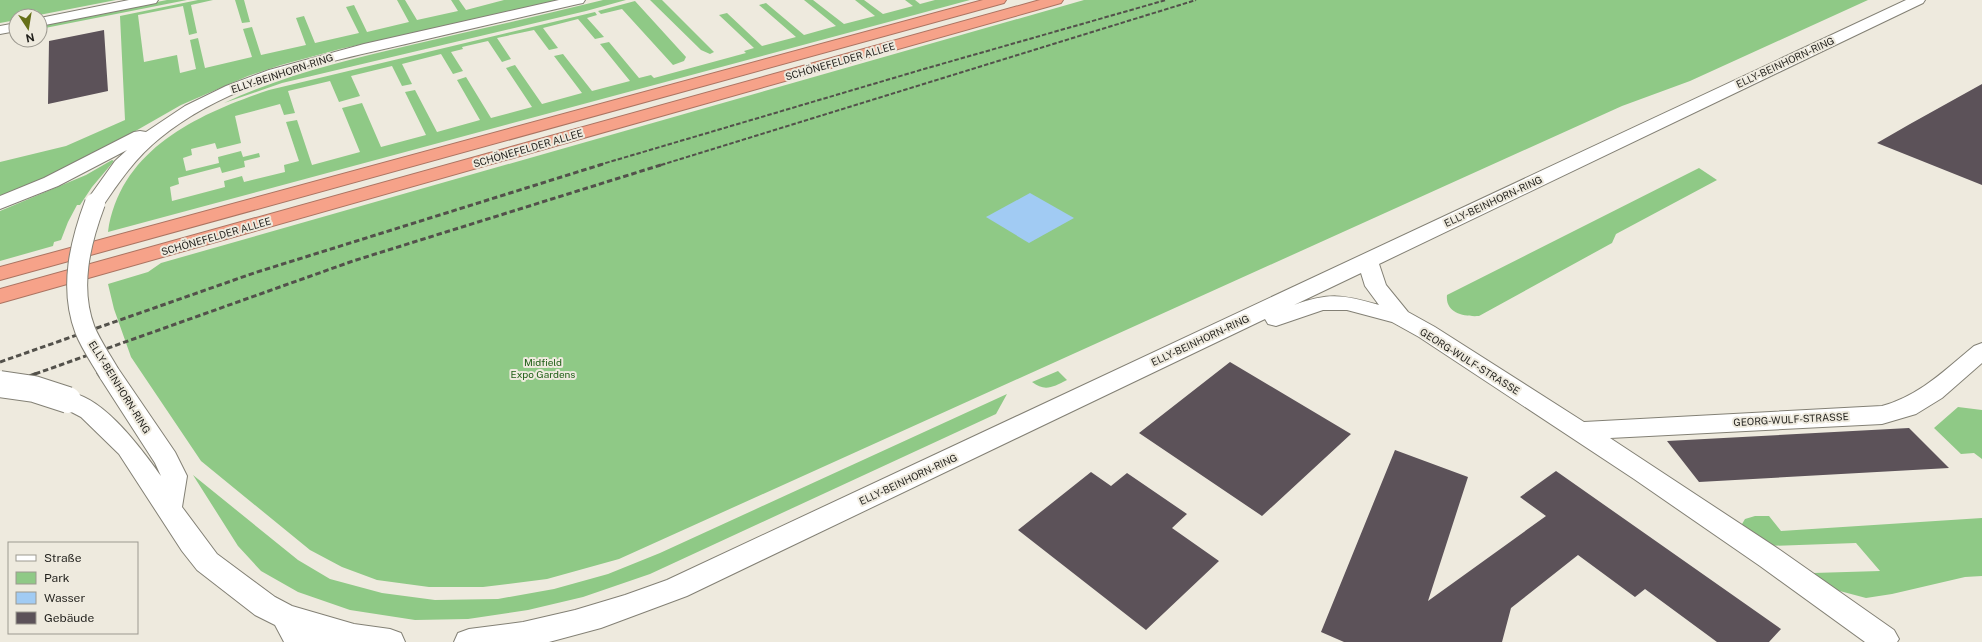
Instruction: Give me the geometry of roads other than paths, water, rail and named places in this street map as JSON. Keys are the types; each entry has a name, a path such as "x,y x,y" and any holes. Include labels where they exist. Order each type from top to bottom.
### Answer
{"highway":[{"name":"SCHÖNEFELDER ALLEE","path":"0,274 999,0"},
{"name":"SCHÖNEFELDER ALLEE","path":"0,296 1056,0"}],"street":[{"path":"48,20 151,0"},
{"name":"ELLY-BEINHORN-RING","path":"169,508 174,476 166,459 109,373 83,323 78,293 81,245 95,203 116,171 134,150 171,120 224,92 284,71 379,46 578,0"},
{"name":"ELLY-BEINHORN-RING","path":"469,642 497,641 572,625 636,604 678,588 1918,0"},
{"path":"0,203 51,182 171,120"},
{"path":"1367,261 1376,286 1400,317"},
{"path":"1232,326 1257,326 1321,303 1347,303 1400,317"},
{"name":"GEORG-WULF-STRASSE","path":"1400,317 1427,332 1580,431 1764,554 1884,639"},
{"name":"GEORG-WULF-STRASSE","path":"1580,431 1882,415 1907,408 1934,392 1982,351"},
{"path":"0,384 34,389 68,400 90,412 128,448 208,562 265,606 285,616 354,637 390,642"},
{"path":"285,616 295,634 316,642"}],"water":[{"path":"1030,193 1074,218 1029,243 986,217"}],"railway":[{"path":"599,165 924,69 1166,0"},
{"path":"661,165 1196,0"},
{"path":"0,362 254,273 603,164"},
{"path":"35,374 353,261 664,164"},
{"path":"0,387 38,373"}],"park label":[{"name":"Midfield Expo Gardens","path":"543,368"}]}
